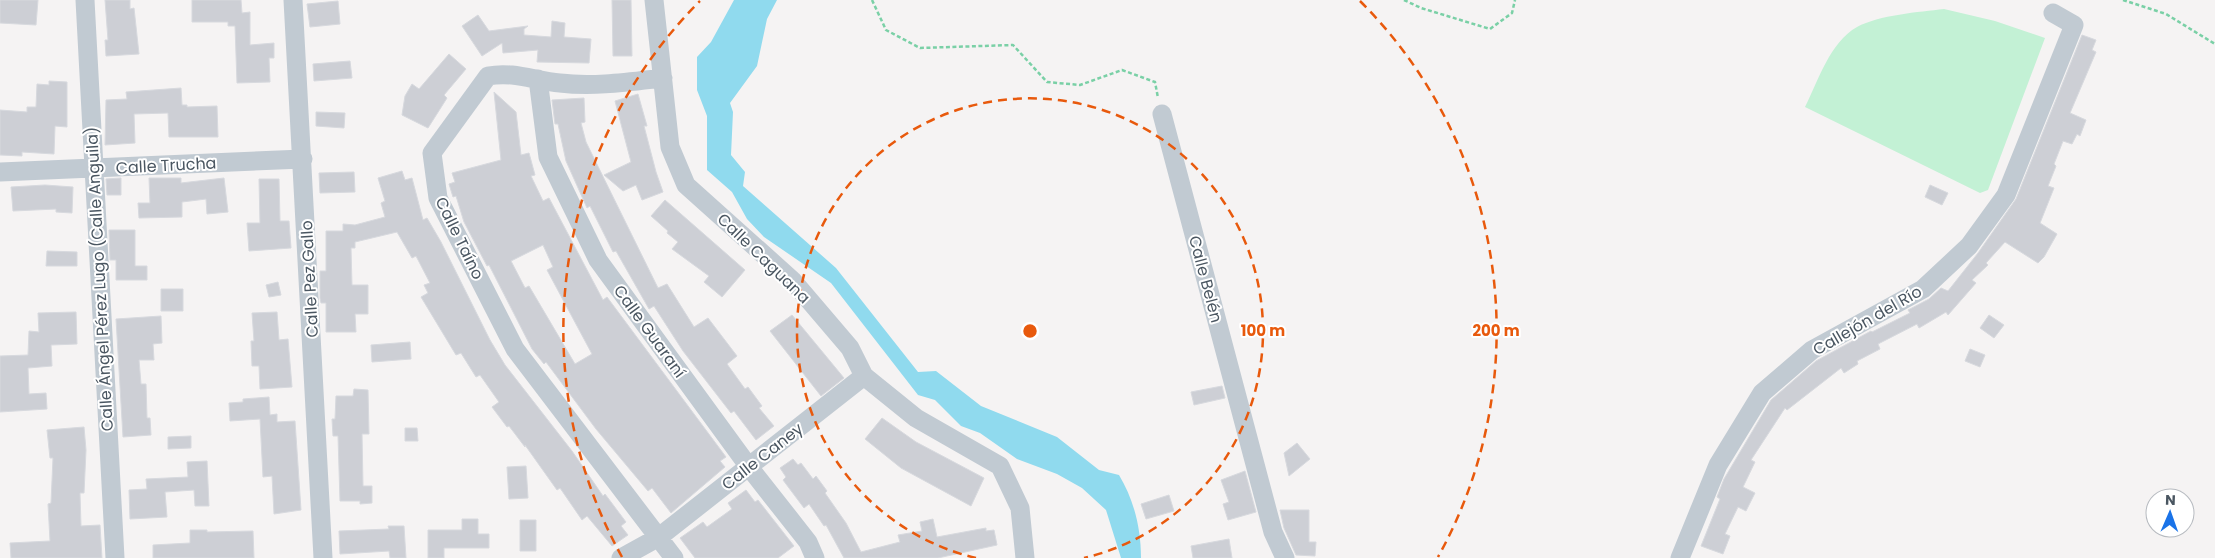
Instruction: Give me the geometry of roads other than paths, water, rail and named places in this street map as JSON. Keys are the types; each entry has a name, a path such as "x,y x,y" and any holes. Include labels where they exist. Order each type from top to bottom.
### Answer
{"street":[{"name":"Calle Ángel Pérez Lugo (Calle Anguila)","path":"84,0 114,558"},
{"name":"Calle Pez Gallo","path":"293,0 323,558"},
{"name":"Calle Caguana","path":"654,0 670,147 686,185 792,280 850,348 864,376 916,418 1000,466 1020,508 1025,558"},
{"name":"Callejón del Río","path":"1680,558 1718,465 1762,393 1812,350 1923,289 1974,239 2006,195 2074,25 2052,13"},
{"name":"Calle Taíno","path":"659,537 515,349 438,198 432,153 488,76 501,74 524,75 560,83 607,85 663,78"},
{"name":"Calle Guaraní","path":"538,79 548,157 598,260 749,467 808,542 815,558"},
{"name":"Calle Belén","path":"1162,114 1273,532 1285,558"},
{"name":"Calle Trucha","path":"0,172 302,159"},
{"name":"Calle Caney","path":"621,558 659,537 864,376"},
{"path":"659,537 674,558"}],"water":[{"path":"734,0 777,0 767,19 757,66 730,103 733,112 731,155 745,172 743,186 836,268 918,372 936,371 981,406 1057,437 1099,470 1119,475 1129,494 1136,515 1140,536 1141,558 1121,558 1106,510 1082,488 1057,474 1017,459 980,433 961,426 935,400 918,395 831,283 764,237 747,219 732,192 707,170 707,116 697,90 697,57 711,42"}]}
